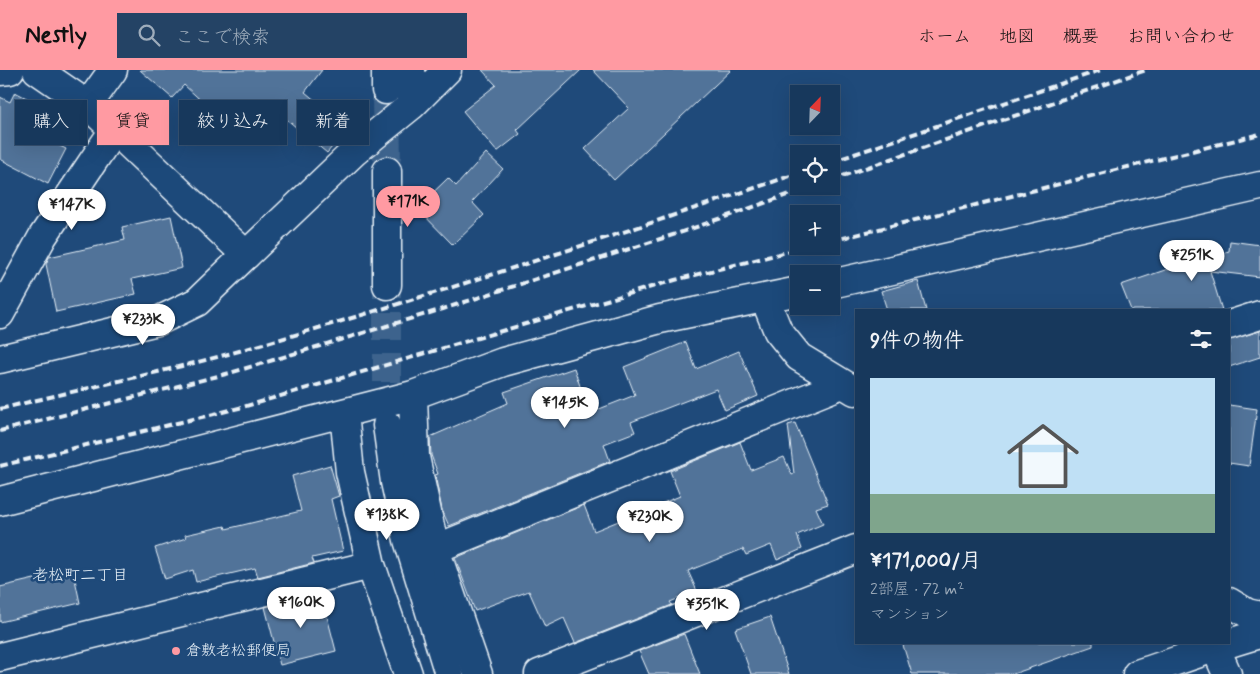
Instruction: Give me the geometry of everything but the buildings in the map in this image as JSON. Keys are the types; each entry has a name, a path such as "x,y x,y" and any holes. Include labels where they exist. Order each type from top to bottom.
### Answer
{"main road":[{"path":"0,71 10,70"},
{"path":"37,70 88,105 97,114"},
{"path":"88,105 113,70"},
{"path":"411,70 412,105"},
{"path":"0,359 158,321 197,302 354,152 412,105 447,70"},
{"path":"0,314 43,236 104,145"},
{"path":"130,145 246,255"},
{"path":"387,171 387,285"},
{"path":"840,282 1260,186"},
{"path":"0,501 413,395 503,362 660,320 790,293"},
{"path":"765,299 778,331 799,357 849,388"},
{"path":"1230,324 1260,315"},
{"path":"435,549 849,388"},
{"path":"413,395 415,457 435,549 478,674"},
{"path":"344,413 350,472 371,565 408,674"},
{"path":"387,425 395,482 408,540 449,674"},
{"path":"539,674 855,549"},
{"path":"0,657 371,565"},
{"path":"1230,603 1247,613 1260,616"},
{"path":"1230,642 1260,634"},
{"path":"1137,674 1216,649 1226,644"},
{"path":"1216,649 1227,674"}],"tunnel":[{"path":"386,90 387,171"},
{"path":"387,285 387,424"}],"railway":[{"path":"840,159 1101,70"},
{"path":"840,177 1146,70"},
{"path":"840,239 1260,134"},
{"path":"0,409 203,361 375,311 517,267 790,176"},
{"path":"0,431 230,373 443,309 682,232 790,194"},
{"path":"0,466 243,407 675,280 790,251"}],"place":[{"name":"倉敷老松郵便局","path":"176,651"}],"district":[{"name":"老松町二丁目","path":"80,575"}]}
